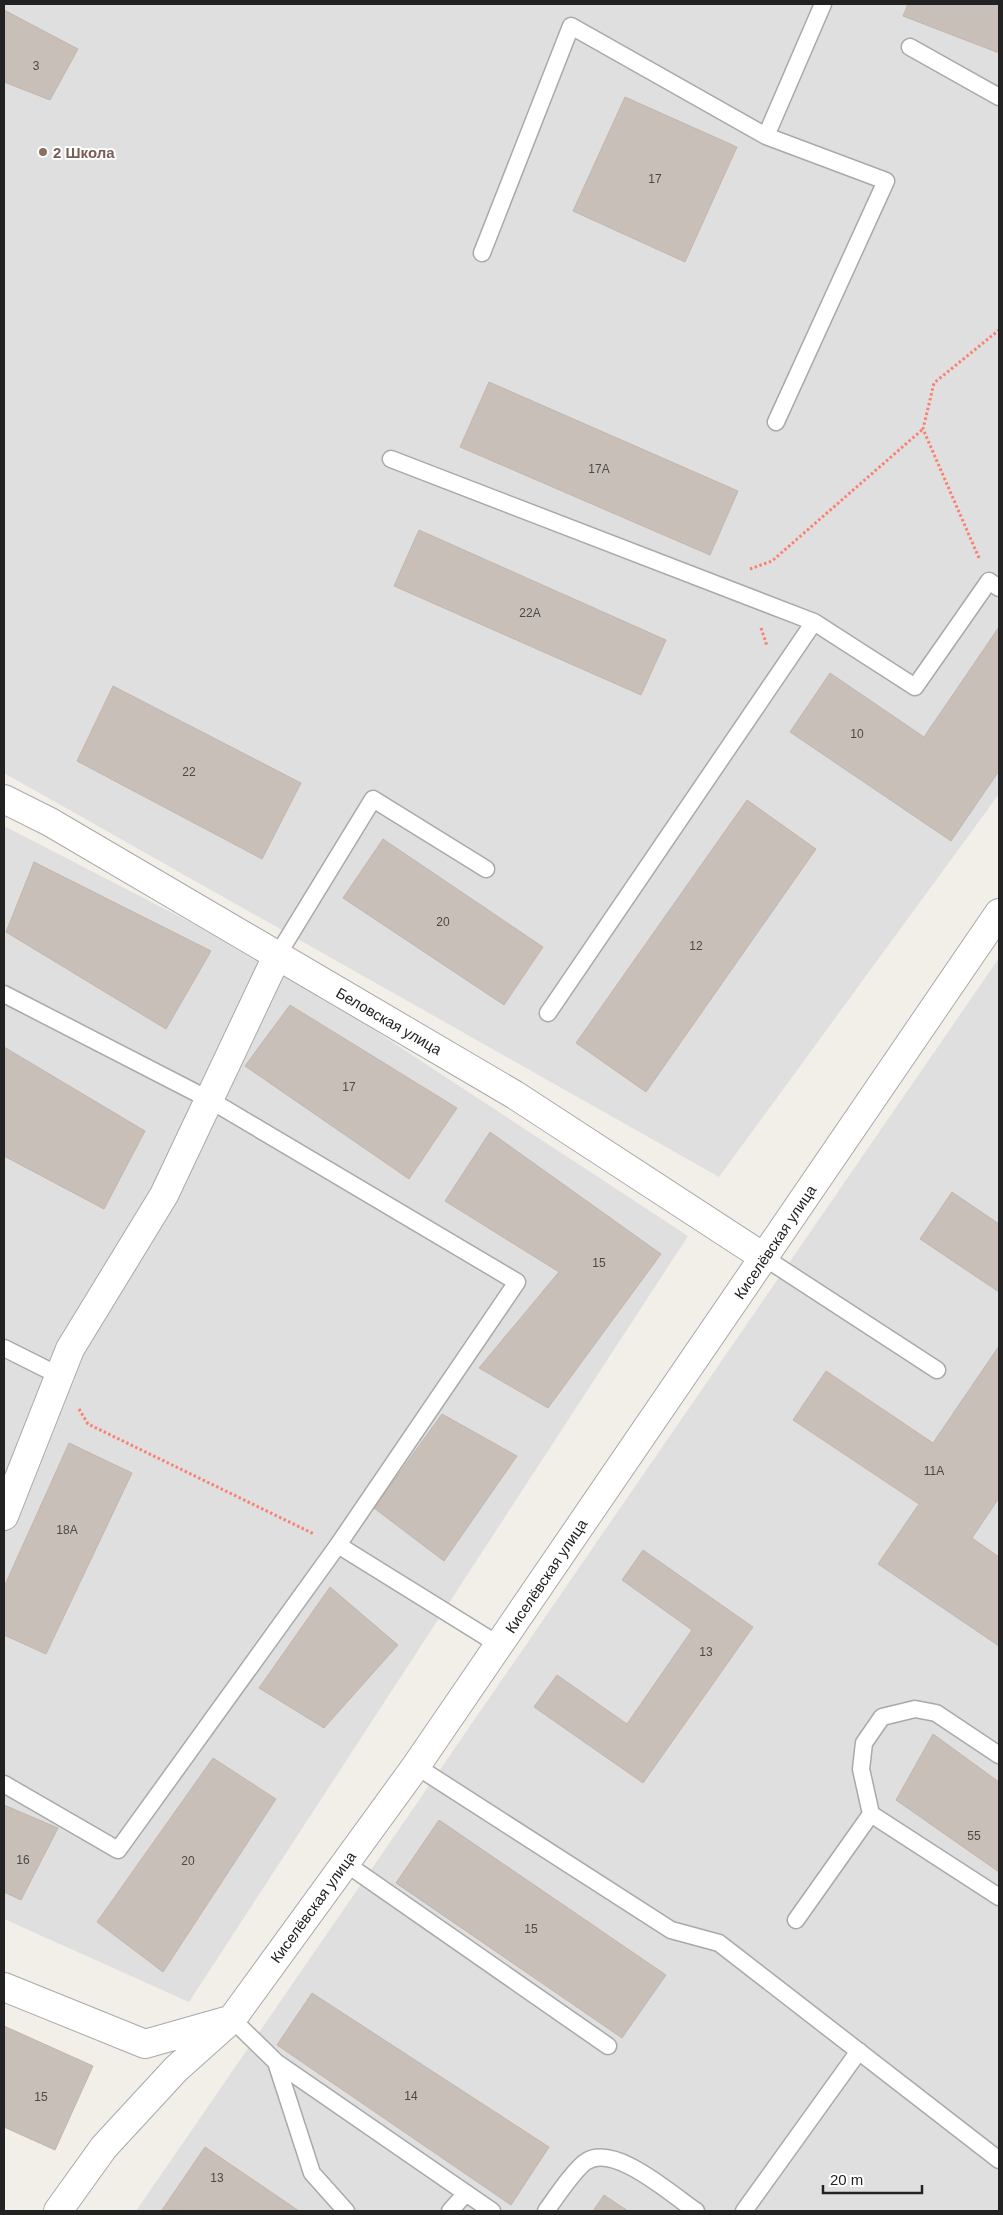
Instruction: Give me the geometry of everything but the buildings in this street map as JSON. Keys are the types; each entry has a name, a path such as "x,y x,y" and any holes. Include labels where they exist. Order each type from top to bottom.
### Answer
{"street":[{"name":"Беловская улица","path":"4,799 50,822 515,1095 765,1258"},
{"name":"Киселёвская улица","path":"58,2211 104,2147 176,2069 232,2019 416,1766 999,913"},
{"path":"4,1516 70,1349 164,1195 277,956"},
{"path":"4,1986 145,2044 232,2019"}],"lane":[{"path":"766,136 823,4"},
{"path":"482,253 571,26 766,136 886,181 776,422"},
{"path":"910,47 999,97"},
{"path":"391,459 814,622 915,687 994,585"},
{"path":"548,1013 814,622"},
{"path":"277,956 373,799 486,869"},
{"path":"4,994 210,1100 517,1282 338,1545 118,1850 4,1784"},
{"path":"765,1258 937,1370"},
{"path":"4,1348 60,1376"},
{"path":"338,1545 499,1646"},
{"path":"999,1755 936,1713 915,1709 882,1717 864,1743 861,1769 871,1814 999,1897"},
{"path":"416,1766 671,1930 719,1943 999,2160"},
{"path":"796,1920 871,1814"},
{"path":"345,1863 608,2046"},
{"path":"232,2019 276,2062 492,2211"},
{"path":"744,2211 859,2051"},
{"path":"276,2062 312,2172 346,2211"},
{"path":"546,2211 584,2162 596,2157 625,2162 696,2211"},
{"path":"450,2211 466,2193"}],"path":[{"path":"778,675 741,572 772,561 923,429 934,383 999,330"},
{"path":"923,429 994,585"},
{"path":"60,1376 88,1424 338,1545"}],"shaded area":[{"path":"4,4 999,4 999,794 719,1177 4,773"},
{"path":"4,826 281,969 688,1236 189,2002 4,1919"},
{"path":"999,958 999,2211 136,2211"}],"place":[{"name":"2 Школа","path":"43,152"}]}
